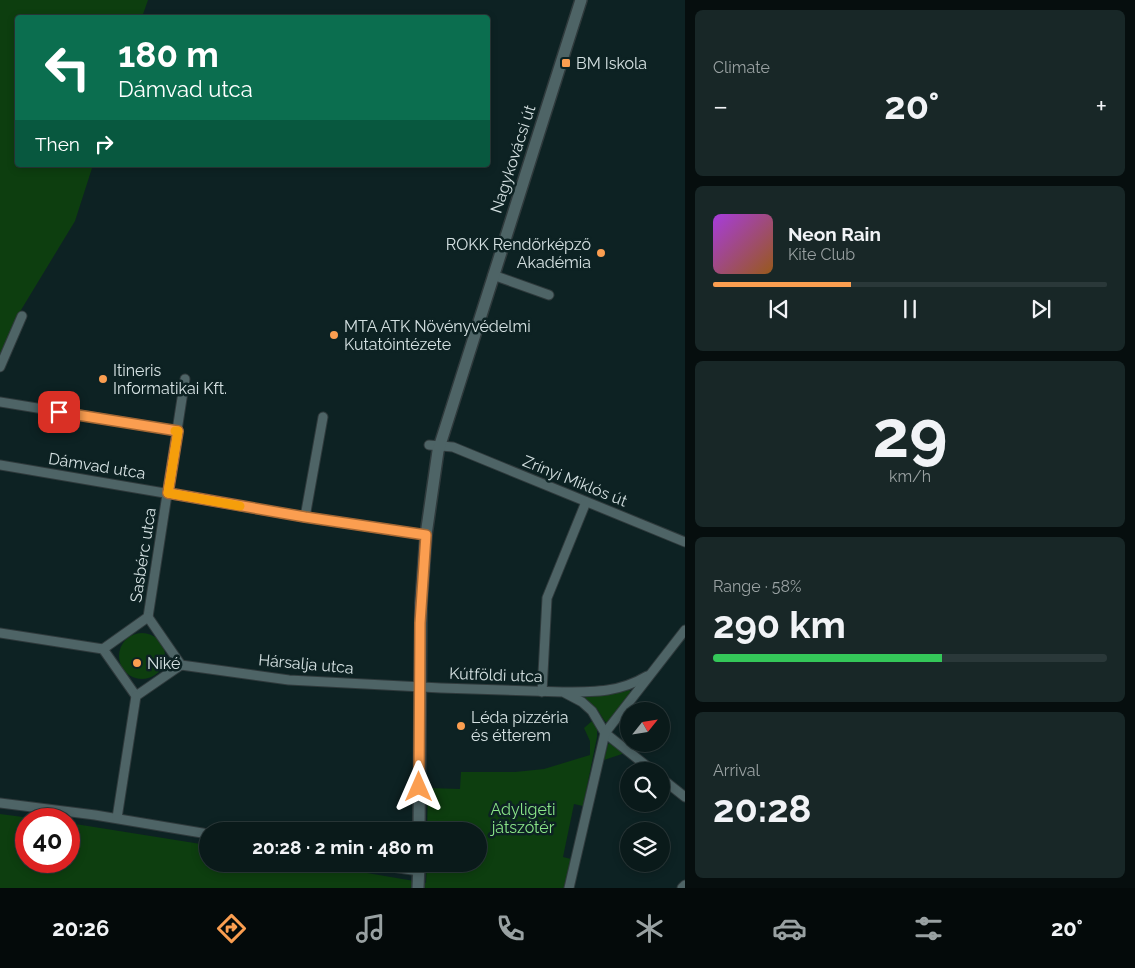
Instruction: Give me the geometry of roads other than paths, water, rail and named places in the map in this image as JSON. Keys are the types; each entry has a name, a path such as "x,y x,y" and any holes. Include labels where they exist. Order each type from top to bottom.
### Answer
{"street":[{"name":"Nagykovácsi út","path":"419,822 424,687 421,603 434,446 493,275 581,0"},
{"path":"493,275 549,295"},
{"path":"0,367 22,316"},
{"name":"Sasbérc utca","path":"148,617 185,379"},
{"path":"0,402 178,431"},
{"path":"305,517 323,417"},
{"name":"Zrínyi Miklós út","path":"434,446 453,447 685,542"},
{"name":"Dámvad utca","path":"0,465 305,517 426,535"},
{"path":"542,692 547,598 586,502"},
{"path":"0,633 103,648 148,617 181,664 136,696"},
{"path":"569,888 605,733 685,630"},
{"path":"103,648 136,696 118,818"},
{"name":"Hársalja utca","path":"181,664 289,680 424,687"},
{"name":"Kútföldi utca","path":"424,687 542,692 614,690 633,684 652,672"},
{"name":"Kútföldi utca","path":"563,692 582,702 592,711 605,733"},
{"path":"605,733 642,762"},
{"path":"670,785 685,797"},
{"path":"0,803 118,818 199,832"},
{"path":"418,888 419,872"},
{"path":"682,888 685,885"}],"place":[{"name":"BM Iskola","path":"566,63"},
{"name":"ROKK Rendőrképző Akadémia","path":"601,253"},
{"name":"MTA ATK Növényvédelmi Kutatóintézete","path":"334,335"},
{"name":"Itineris Informatikai Kft.","path":"103,379"},
{"name":"Niké","path":"137,663"},
{"name":"Léda pizzéria és étterem","path":"461,726"}],"park label":[{"name":"Adyligeti játszótér","path":"523,818"}]}
